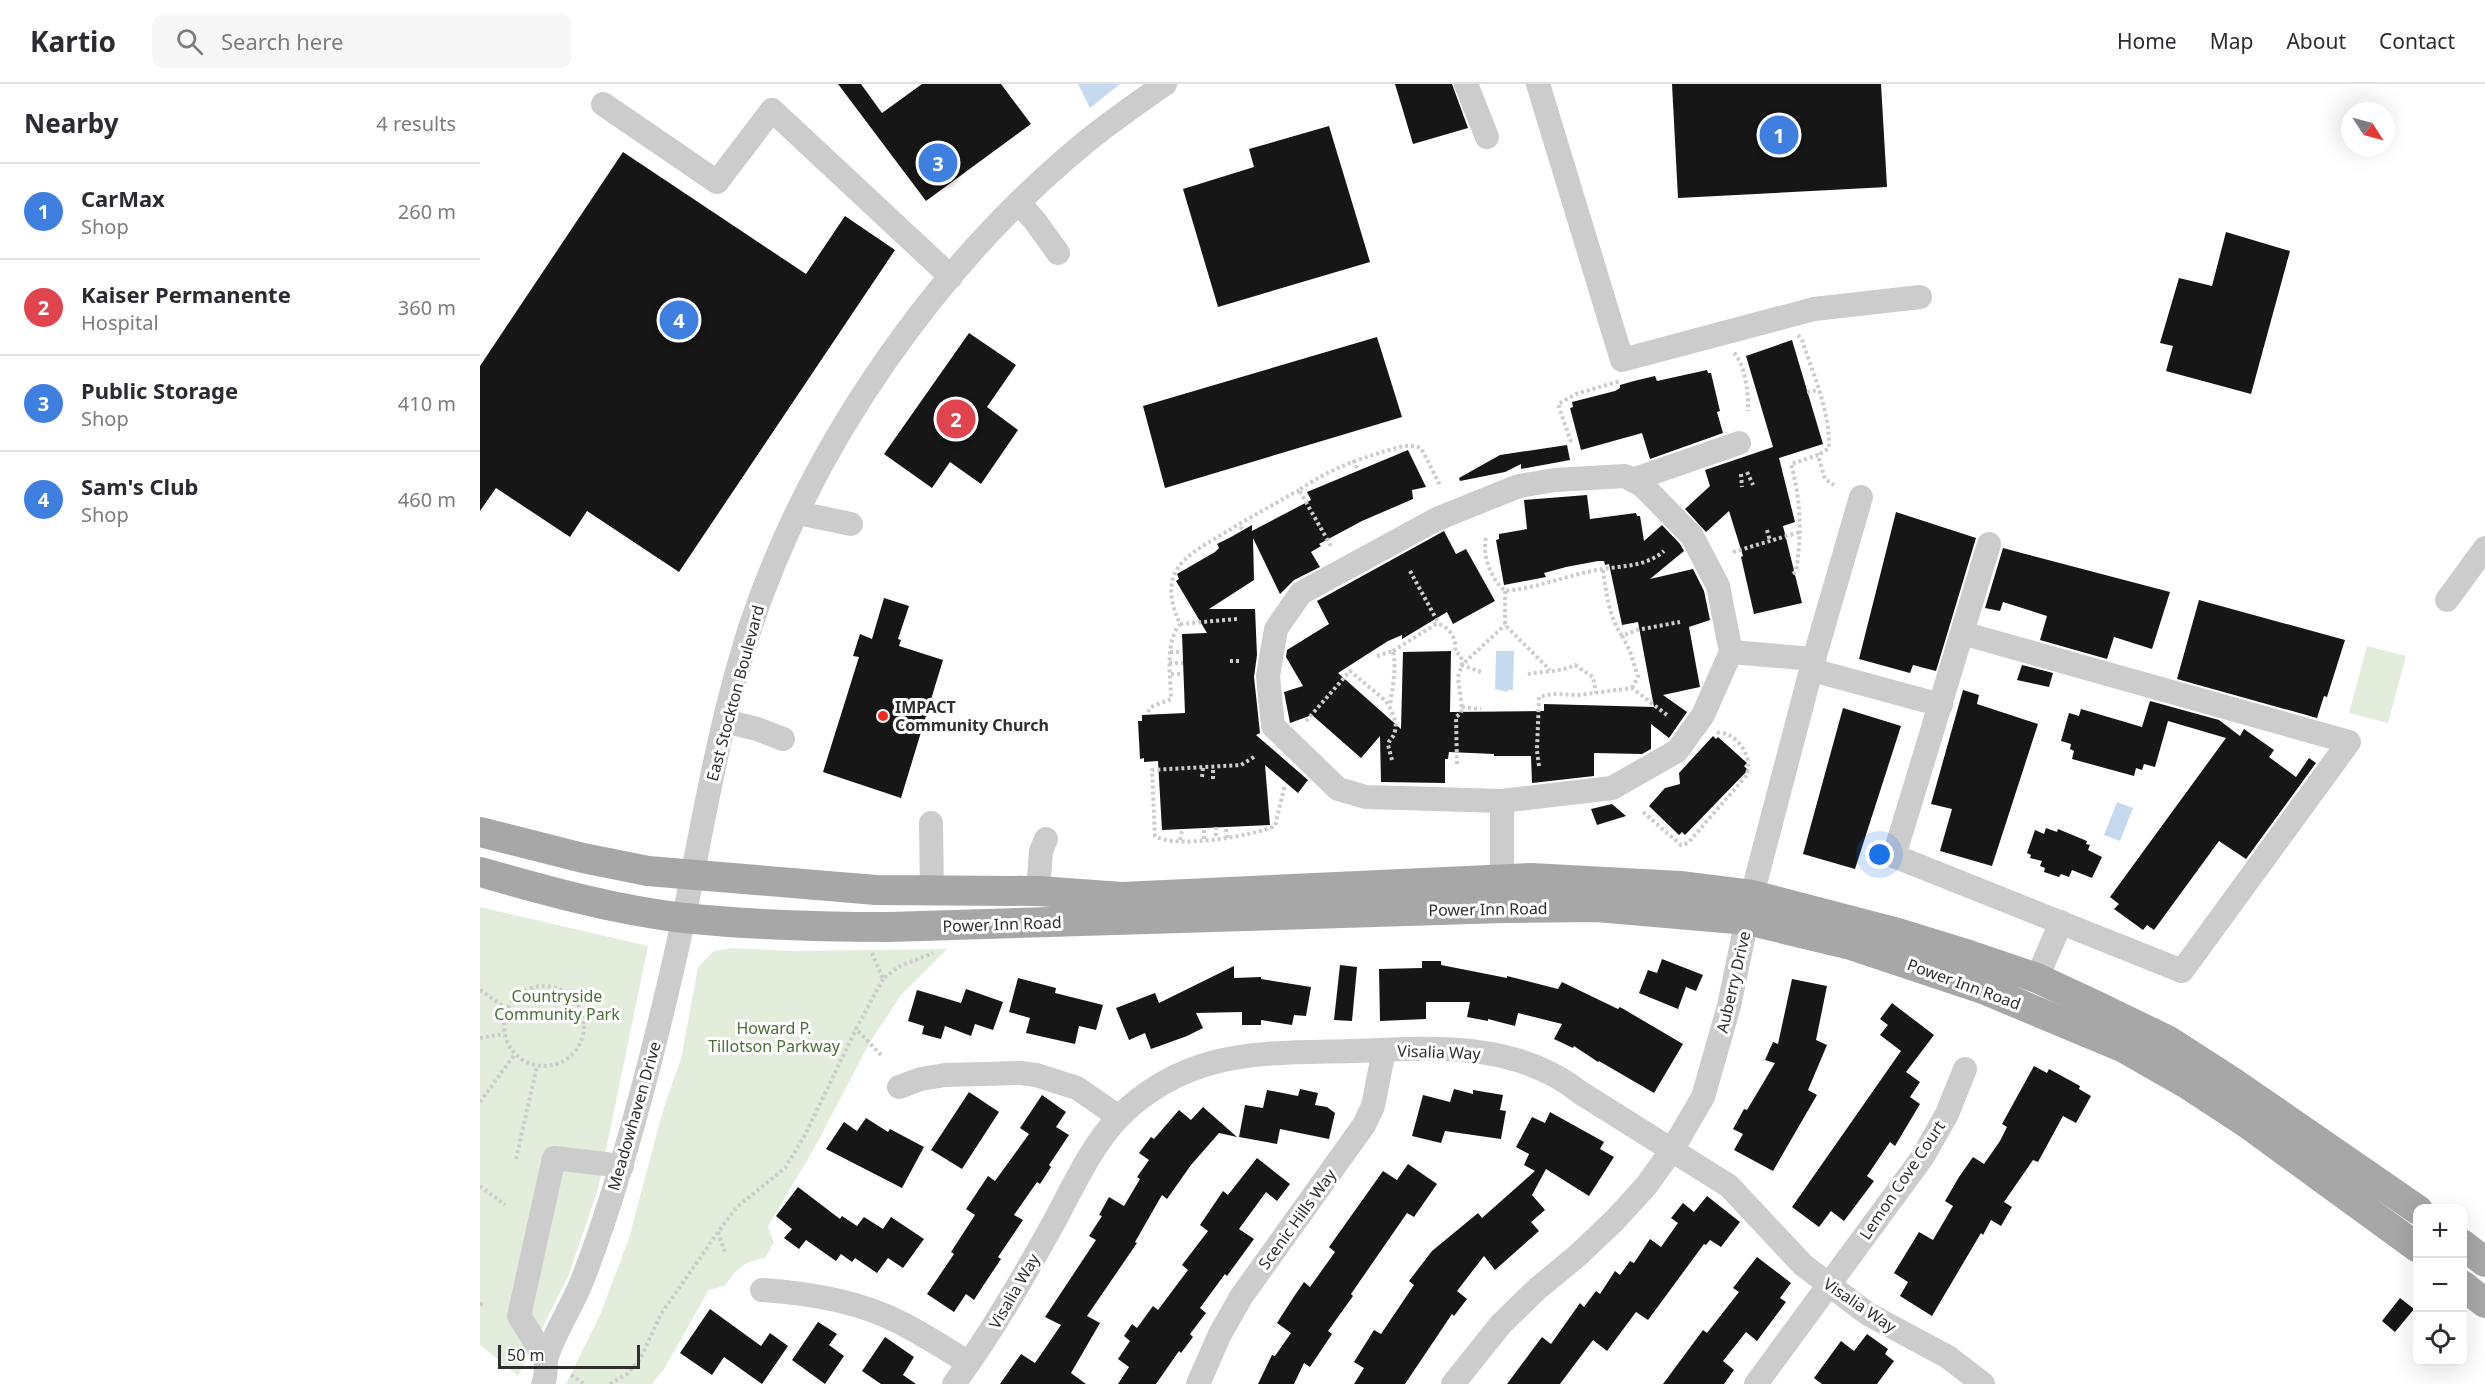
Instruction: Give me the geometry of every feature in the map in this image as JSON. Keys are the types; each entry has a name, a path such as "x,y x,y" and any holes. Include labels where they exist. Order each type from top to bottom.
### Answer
{"main road":[{"name":"Power Inn Road","path":"480,832 583,858 648,871 824,887 932,892 1038,891 1122,897 1502,878 1604,880 1680,886 1983,989 2124,1048 2187,1084 2248,1124 2413,1244"},
{"name":"Power Inn Road","path":"480,872 643,912 684,918 819,927 1597,907 1749,908 1898,933 2037,978 2169,1041 2413,1207"},
{"path":"2467,1247 2485,1262"},
{"path":"2467,1288 2485,1303"}],"street":[{"name":"East Stockton Boulevard","path":"693,875 711,779 750,629 766,585 798,513 861,398 927,306 1019,203 1087,141 1165,84"},
{"path":"1466,84 1487,137"},
{"path":"1538,84 1622,360 1814,309 1920,297"},
{"path":"603,104 717,182 772,110 951,277"},
{"path":"1019,203 1035,220 1058,253"},
{"path":"1632,480 1739,443"},
{"path":"1625,476 1643,486 1692,536 1718,586 1731,652 1703,715 1677,751 1612,788 1503,801 1366,798 1338,789 1273,726 1268,676 1275,629 1302,593 1437,519 1519,486 1555,480 1625,476"},
{"name":"Auberry Drive","path":"1453,1384 1501,1324 1614,1221 1646,1186 1672,1150 1703,1097 1729,1006 1749,908 1813,665 1861,497"},
{"path":"798,513 851,524"},
{"path":"1962,633 2349,742 2182,971 1894,856 1989,544"},
{"path":"2447,600 2485,548"},
{"path":"1731,652 1813,665 1941,705"},
{"path":"725,721 757,729 783,739"},
{"path":"1502,878 1503,801"},
{"path":"931,823 932,892"},
{"path":"1038,891 1041,851 1046,839"},
{"name":"Meadowhaven Drive","path":"543,1384 547,1376 546,1359 581,1282 622,1166 660,1024 693,875"},
{"path":"2037,978 2061,922"},
{"name":"Visalia Way","path":"954,1384 1000,1318 1088,1161 1119,1117 1156,1088 1194,1068 1214,1062 1256,1056 1442,1048 1491,1054 1561,1077 1581,1093 1729,1186 1758,1215 1788,1251 1829,1285 1885,1325 1948,1358 1983,1384"},
{"name":"Scenic Hills Way","path":"1198,1384 1220,1334 1241,1296 1364,1125 1373,1106 1384,1050"},
{"name":"Lemon Cove Court","path":"1756,1384 1922,1158 1947,1114 1965,1070"},
{"path":"899,1087 921,1078 945,1075 1020,1073 1077,1088 1119,1117"},
{"path":"546,1359 519,1316 554,1158 622,1166"},
{"path":"762,1290 824,1297 900,1322 969,1363"}],"path":[{"path":"1793,333 1797,333 1802,339 1829,434 1829,448 1818,455 1791,465 1801,514 1796,572 1793,574"},
{"path":"1725,356 1744,349"},
{"path":"1736,352 1746,387 1748,411"},
{"path":"1571,442 1558,404 1576,394 1629,379"},
{"path":"1807,392 1818,390"},
{"path":"1148,712 1151,707 1171,699 1170,652 1173,636 1180,624 1170,582 1173,573 1183,559 1353,460 1404,445 1415,445 1420,448 1441,487"},
{"path":"1818,455 1825,479 1834,485"},
{"path":"1364,457 1366,463"},
{"path":"1353,460 1357,468"},
{"path":"1747,472 1753,485"},
{"path":"1741,474 1742,487"},
{"path":"1299,490 1331,546"},
{"path":"1767,530 1770,541"},
{"path":"1778,532 1780,538"},
{"path":"1733,552 1800,532"},
{"path":"1758,536 1760,544"},
{"path":"1486,538 1485,558 1497,584 1505,591 1505,626 1550,670"},
{"path":"1198,550 1201,557"},
{"path":"1505,591 1541,585 1592,571 1630,567 1656,558 1664,551"},
{"path":"1603,570 1611,614 1615,626 1630,651 1638,677 1632,688"},
{"path":"1410,571 1440,624 1451,633 1456,644 1455,651 1461,656 1462,665 1458,677 1462,707 1461,713 1456,717 1457,765"},
{"path":"1208,615 1211,621"},
{"path":"1180,624 1237,619"},
{"path":"1623,636 1637,630 1680,622"},
{"path":"1377,656 1393,651 1436,624 1440,624"},
{"path":"1462,665 1505,626"},
{"path":"1390,707 1395,670 1393,651"},
{"path":"1170,652 1179,652"},
{"path":"1230,661 1239,661"},
{"path":"1169,663 1183,663"},
{"path":"1462,665 1481,672"},
{"path":"1528,674 1566,670 1575,665 1593,677 1596,693"},
{"path":"1306,722 1350,671 1390,707 1396,730 1388,745 1392,760"},
{"path":"1171,674 1180,674"},
{"path":"1539,766 1537,751 1539,697 1632,688 1667,715"},
{"path":"1462,707 1481,709"},
{"path":"1643,812 1682,845 1688,843 1746,776 1750,768 1748,757 1729,735 1712,729"},
{"path":"1254,757 1241,765 1152,770 1155,836 1180,840 1216,840 1262,832 1275,826 1285,784"},
{"path":"1200,762 1202,777"},
{"path":"1180,769 1181,763"},
{"path":"1213,779 1214,767"},
{"path":"1216,827 1216,840"},
{"path":"1250,827 1250,834"},
{"path":"1226,829 1227,838"},
{"path":"1204,830 1204,840"},
{"path":"1180,840 1182,831"},
{"path":"872,953 883,979"},
{"path":"610,1384 627,1374 640,1359 661,1314 737,1207 785,1168 804,1137 883,979 898,967 933,953"},
{"path":"536,986 550,986 568,994 581,1010 584,1024 582,1038 576,1050 566,1060 553,1065 537,1066 527,1063 508,1046 504,1034 503,1022 514,998 536,986"},
{"path":"480,990 507,1009"},
{"path":"856,1029 881,1055"},
{"path":"480,1038 504,1034"},
{"path":"480,1102 515,1054"},
{"path":"516,1159 537,1066"},
{"path":"480,1186 506,1205"},
{"path":"718,1232 725,1253"},
{"path":"571,1375 584,1384"}],"green space":[{"path":"2367,646 2406,656 2388,723 2349,713"},
{"name":"Countryside Community Park","path":"480,907 648,946 598,1189 568,1277 518,1376 480,1345"},
{"name":"Howard P. Tillotson Parkway","path":"733,948 794,951 947,949 901,995 869,1044 815,1147 768,1226 774,1243 765,1258 746,1263 733,1274 725,1286 709,1290 664,1369 652,1384 566,1384 600,1315 629,1238 663,1110 681,1059 698,967 714,951"}],"water":[{"path":"1078,84 1120,84 1090,108"},
{"path":"1496,651 1514,651 1513,690 1508,690 1508,692 1495,689"},
{"path":"2117,802 2133,808 2120,841 2104,835"}],"building":[{"path":"838,84 861,84 882,113 922,84 1001,84 1031,124 926,201"},
{"path":"1395,84 1452,84 1468,128 1413,144"},
{"path":"1672,84 1881,84 1887,187 1678,198"},
{"path":"1329,126 1370,262 1218,307 1183,189 1254,167 1249,149"},
{"path":"623,152 806,274 845,216 895,250 679,572 587,511 570,537 496,488 480,511 480,366"},
{"path":"2226,232 2290,251 2251,394 2166,371 2173,346 2160,343 2179,278 2212,286"},
{"path":"969,333 1016,365 987,407 1018,430 981,484 950,462 932,488 884,454"},
{"path":"1377,337 1402,417 1165,488 1143,406"},
{"path":"1792,340 1823,444 1779,458 1795,522 1783,526 1802,603 1754,614 1741,557 1743,556 1729,511 1706,532 1685,509 1710,486 1705,470 1773,447 1746,356"},
{"path":"1707,370 1711,373 1723,433 1650,459 1642,433 1581,450 1570,408 1573,407 1572,402 1615,391 1620,388 1620,385 1655,376 1657,381"},
{"path":"1567,445 1570,460 1521,469 1521,464 1505,472 1460,481 1459,478 1500,455"},
{"path":"1408,450 1426,487 1412,490 1413,499 1362,521 1319,544 1321,546 1311,552 1320,567 1294,580 1280,594 1253,538 1254,580 1209,609 1255,609 1257,655 1254,677 1260,733 1256,735 1308,780 1298,793 1265,765 1270,825 1162,830 1158,761 1144,762 1144,758 1140,759 1138,721 1142,721 1142,715 1185,713 1182,634 1207,633 1176,581 1179,579 1177,574 1215,552 1219,548 1217,544 1252,525 1252,531 1311,500 1307,492"},
{"path":"1587,495 1590,519 1636,513 1640,516 1644,541 1662,525 1680,544 1684,551 1650,579 1693,569 1704,591 1710,620 1689,627 1700,687 1663,695 1687,712 1669,738 1651,724 1651,749 1642,754 1594,753 1594,776 1532,783 1531,756 1494,756 1494,754 1449,752 1448,759 1445,759 1445,783 1381,782 1380,736 1361,758 1312,715 1290,723 1284,692 1303,686 1286,657 1287,650 1329,624 1317,601 1444,531 1456,554 1466,549 1495,601 1453,624 1447,612 1402,639 1402,635 1388,641 1338,673 1401,729 1403,652 1451,651 1450,712 1544,711 1544,704 1654,707 1638,622 1622,625 1609,564 1605,565 1604,561 1598,561 1566,567 1544,573 1546,577 1504,585 1496,540 1499,539 1499,534 1527,529 1524,500"},
{"path":"1896,512 1976,538 1936,671 1913,665 1910,673 1859,659"},
{"path":"2003,548 2170,592 2152,649 2114,637 2107,659 2040,640 2047,616 2003,602 2000,611 1985,608"},
{"name":"IMPACT Community Church","path":"884,598 909,606 898,639 901,640 899,646 943,660 901,798 823,772 859,657 853,656 860,634 872,639"},
{"path":"2199,600 2345,640 2327,697 2324,696 2317,718 2177,679"},
{"path":"2022,665 2053,673 2049,687 2017,680"},
{"path":"1963,690 1979,695 1977,704 2038,724 1992,866 1940,851 1952,809 1931,804"},
{"path":"2150,701 2219,720 2240,736 2244,729 2274,750 2269,757 2296,777 2309,758 2316,763 2246,859 2219,841 2154,930 2147,925 2143,930 2114,909 2119,904 2110,897 2226,738 2168,721 2155,767 2144,764 2142,770 2136,768 2134,776 2072,759 2074,751 2070,749 2071,744 2061,741 2069,713 2079,716 2081,709 2142,727"},
{"path":"1843,708 1901,726 1855,869 1803,854"},
{"path":"1713,736 1716,739 1718,737 1747,763 1744,766 1748,770 1685,835 1682,832 1679,835 1649,806 1665,788 1680,784 1679,773"},
{"path":"1612,804 1626,816 1597,825 1591,809"},
{"path":"2046,828 2057,832 2058,829 2087,841 2086,844 2090,845 2088,850 2102,857 2092,878 2072,870 2069,877 2061,874 2059,877 2044,872 2045,868 2040,866 2042,861 2030,858 2031,855 2027,853 2035,830 2044,834"},
{"path":"1662,959 1703,975 1696,991 1686,987 1678,1009 1639,993 1648,970 1657,973"},
{"path":"1422,961 1441,961 1441,965 1507,978 1507,976 1558,989 1562,982 1618,1009 1620,1007 1683,1044 1654,1093 1574,1046 1573,1048 1554,1039 1562,1024 1518,1013 1515,1026 1488,1019 1488,1021 1467,1017 1470,1002 1426,1002 1426,1019 1380,1021 1379,969 1422,968"},
{"path":"1340,965 1357,967 1352,1021 1334,1020"},
{"path":"1234,966 1234,978 1261,977 1261,979 1311,987 1306,1016 1294,1015 1292,1025 1261,1020 1261,1025 1242,1025 1242,1012 1196,1013 1203,1028 1187,1036 1151,1049 1145,1033 1129,1040 1116,1008 1155,993 1159,1003"},
{"path":"1018,978 1056,988 1055,993 1103,1005 1096,1030 1079,1026 1075,1044 1026,1033 1030,1018 1009,1012"},
{"path":"1792,979 1827,986 1816,1040 1827,1045 1808,1090 1817,1095 1773,1171 1734,1150 1743,1134 1733,1129 1775,1063 1765,1060 1773,1042 1778,1044"},
{"path":"966,989 1003,1002 993,1030 975,1024 971,1036 945,1026 941,1039 922,1034 924,1026 908,1021 917,990 961,1003"},
{"path":"1892,1003 1934,1035 1906,1072 1920,1082 1910,1097 1920,1104 1895,1146 1890,1142 1867,1176 1874,1181 1844,1221 1831,1211 1819,1227 1792,1207 1901,1051 1880,1035 1888,1025 1880,1019"},
{"path":"2034,1066 2047,1073 2049,1069 2080,1086 2079,1089 2091,1096 2076,1123 2063,1116 2038,1162 2033,1160 2004,1202 2012,1207 2001,1226 1991,1220 1983,1235 1981,1233 1932,1316 1900,1296 1908,1282 1894,1273 1919,1232 1933,1240 1953,1206 1945,1201 1973,1157 1984,1164 2000,1141 2007,1127 2002,1124"},
{"path":"1300,1089 1318,1093 1315,1105 1327,1107 1335,1113 1329,1139 1280,1129 1277,1144 1239,1137 1245,1105 1263,1108 1267,1090 1298,1096"},
{"path":"1454,1089 1473,1094 1473,1090 1503,1095 1500,1110 1506,1111 1501,1139 1445,1131 1441,1143 1412,1136 1423,1095 1450,1102"},
{"path":"969,1092 999,1112 962,1169 931,1150"},
{"path":"1042,1095 1066,1112 1056,1127 1069,1135 1049,1165 1051,1167 1040,1184 1037,1182 1014,1215 1023,1220 998,1257 1001,1259 974,1300 966,1294 954,1312 927,1294 954,1254 951,1252 975,1215 966,1209 988,1176 995,1181 1029,1134 1020,1128"},
{"path":"1203,1107 1237,1137 1219,1133 1191,1165 1167,1199 1162,1195 1135,1242 1137,1243 1087,1316 1100,1323 1071,1373 1086,1384 1000,1384 1021,1354 1035,1363 1061,1325 1045,1317 1096,1240 1089,1236 1102,1216 1099,1215 1109,1197 1124,1206 1140,1179 1137,1177 1149,1160 1139,1153 1151,1137 1154,1139 1179,1110 1191,1120"},
{"path":"1550,1112 1604,1142 1600,1149 1614,1157 1589,1196 1546,1169 1532,1195 1545,1210 1531,1222 1539,1231 1495,1270 1484,1256 1457,1291 1467,1299 1454,1316 1452,1314 1405,1384 1354,1384 1364,1368 1354,1362 1374,1330 1381,1334 1414,1285 1409,1281 1432,1251 1478,1213 1482,1218 1535,1171 1524,1165 1529,1154 1516,1147 1532,1117 1545,1123"},
{"path":"866,1118 888,1132 890,1129 924,1147 902,1188 826,1149 844,1122 857,1131"},
{"path":"1257,1158 1290,1184 1277,1201 1266,1192 1239,1229 1254,1239 1200,1308 1206,1313 1190,1334 1193,1337 1181,1353 1179,1351 1156,1384 1118,1384 1129,1367 1118,1359 1130,1341 1124,1336 1132,1324 1137,1328 1153,1306 1158,1310 1188,1270 1182,1265 1208,1231 1200,1225 1223,1191 1228,1195"},
{"path":"1408,1164 1437,1184 1414,1217 1407,1213 1351,1294 1353,1296 1328,1331 1332,1334 1310,1367 1304,1363 1294,1384 1258,1384 1272,1355 1275,1356 1291,1333 1277,1323 1293,1298 1304,1282 1310,1287 1335,1252 1329,1247 1383,1171 1397,1180"},
{"path":"798,1187 840,1219 842,1216 857,1226 864,1217 883,1229 891,1217 924,1239 903,1268 888,1258 877,1273 855,1258 852,1262 841,1254 836,1261 806,1240 799,1249 784,1238 792,1229 776,1216"},
{"path":"1707,1196 1740,1222 1721,1247 1710,1240 1706,1245 1704,1244 1648,1320 1636,1312 1607,1351 1593,1340 1560,1384 1507,1384 1542,1337 1551,1344 1580,1303 1584,1307 1596,1291 1600,1294 1615,1271 1620,1275 1630,1261 1634,1263 1650,1239 1661,1247 1678,1223 1671,1218 1683,1203 1694,1212"},
{"path":"1757,1257 1791,1283 1780,1298 1786,1302 1757,1341 1746,1332 1723,1361 1734,1370 1724,1384 1663,1384 1703,1330 1707,1333 1739,1292 1733,1288"},
{"path":"2400,1298 2413,1308 2395,1332 2382,1321"},
{"path":"710,1309 761,1346 770,1333 788,1346 762,1384 724,1357 712,1375 680,1353"},
{"path":"818,1322 837,1334 829,1345 844,1356 825,1384 792,1360"},
{"path":"1867,1334 1888,1349 1885,1354 1894,1361 1877,1384 1822,1384 1814,1378 1841,1341 1854,1351"},
{"path":"885,1337 914,1357 903,1375 916,1384 881,1384 862,1371"}],"place":[{"name":"CarMax","path":"1779,135"},
{"name":"Public Storage","path":"938,163"},
{"name":"Sam's Club","path":"679,320"},
{"name":"Kaiser Permanente","path":"956,419"},
{"name":"IMPACT Community Church","path":"883,716"}]}
